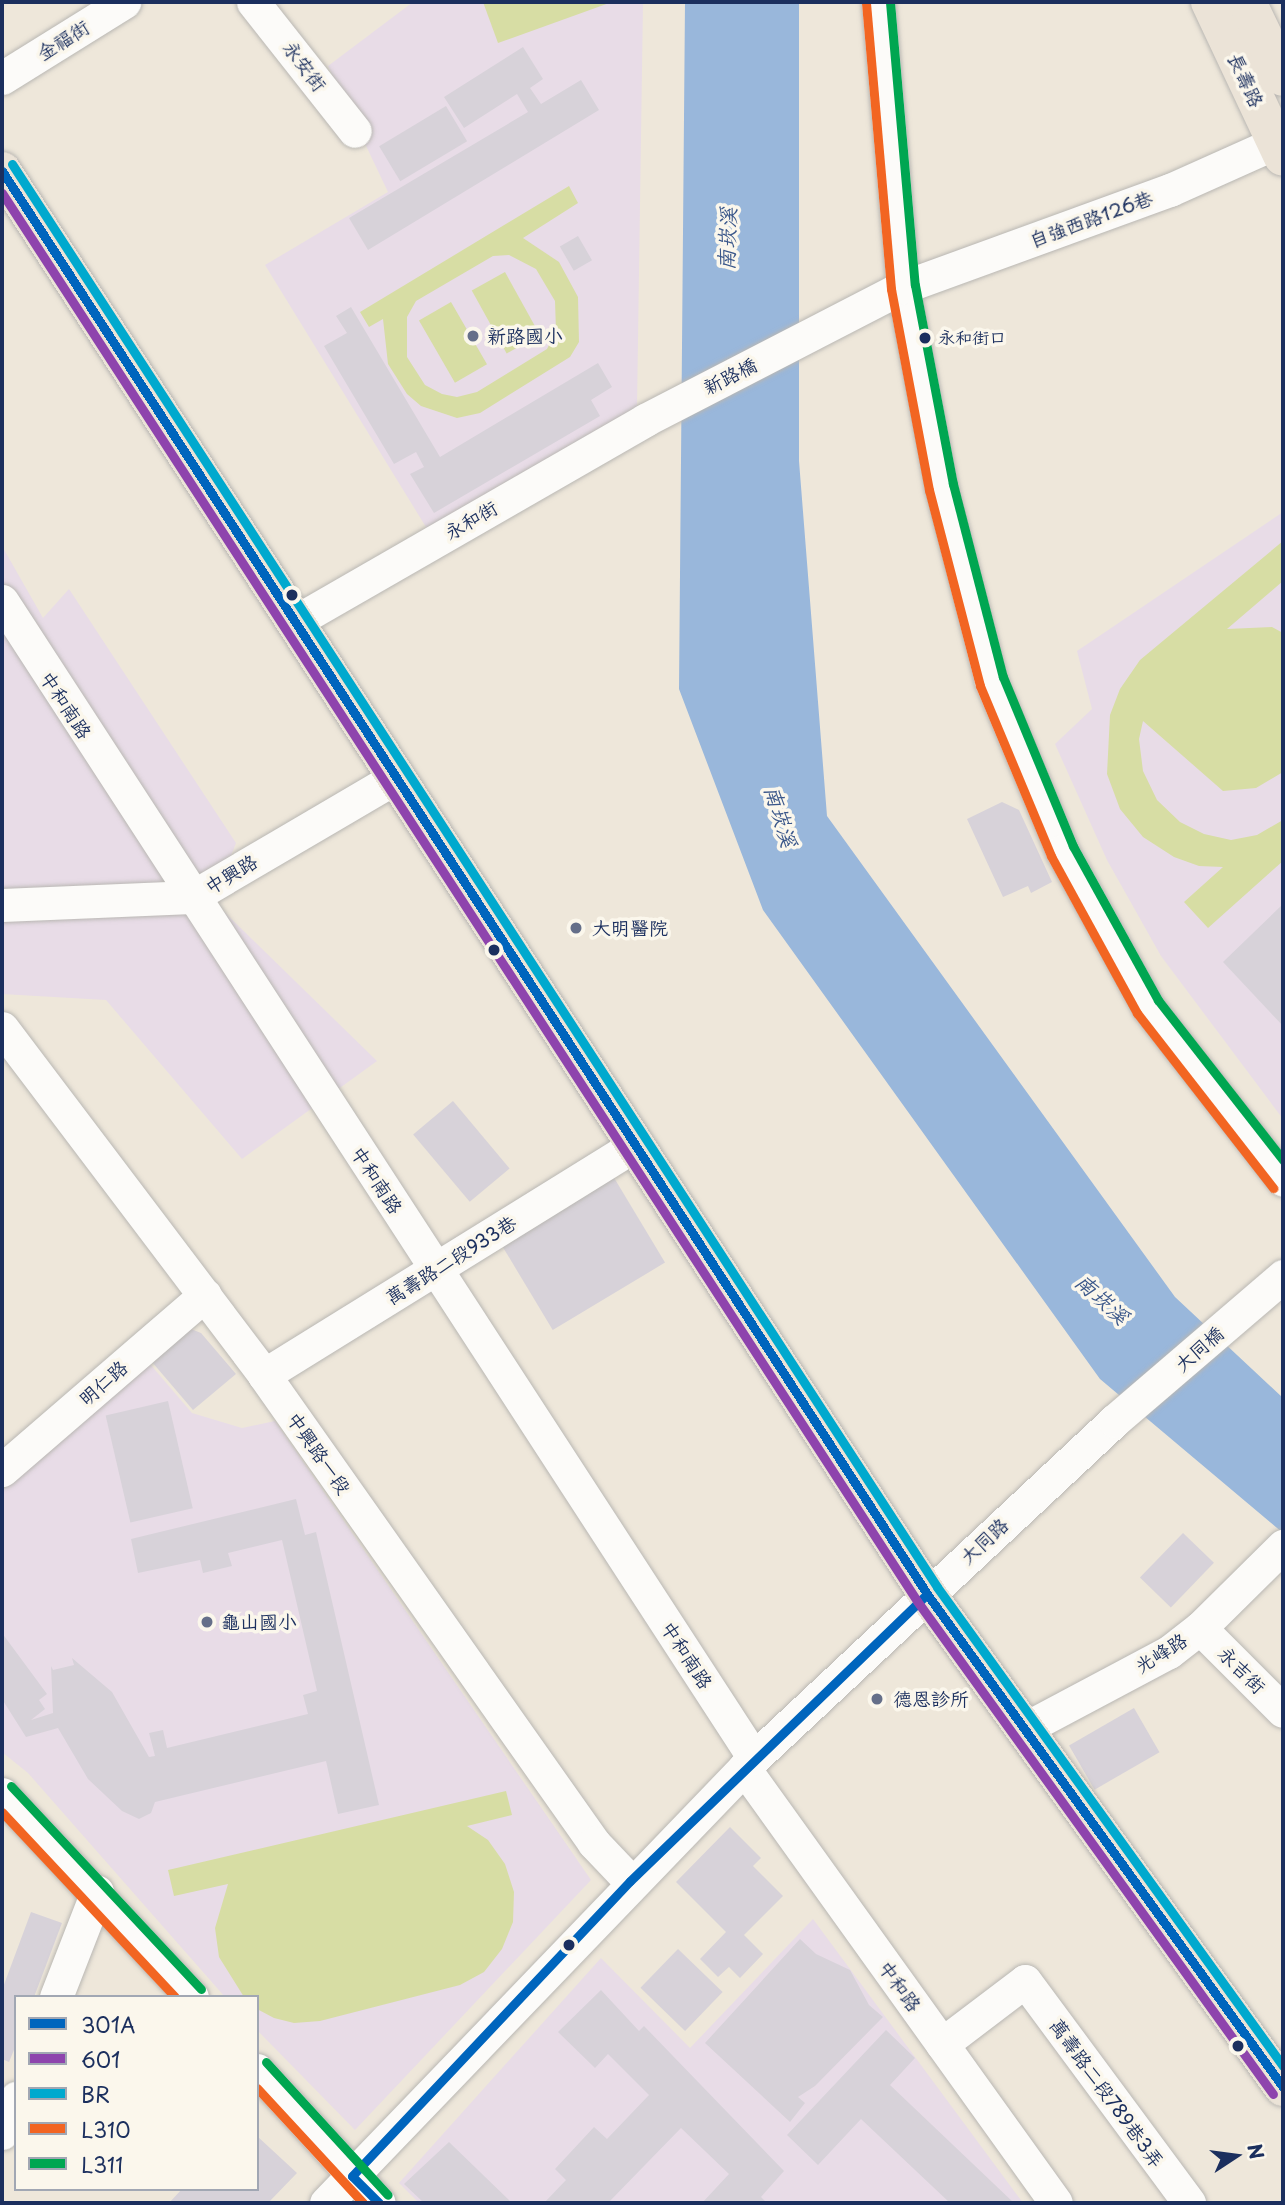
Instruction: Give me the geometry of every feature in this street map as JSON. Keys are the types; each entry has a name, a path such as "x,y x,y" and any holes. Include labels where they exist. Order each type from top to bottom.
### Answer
{"main road":[{"name":"長壽路","path":"1210,2 1279,150"},
{"name":"長壽路","path":"1247,2 1283,77"},
{"path":"2,171 637,1144 926,1594 1283,2087"}],"street":[{"name":"金福街","path":"2,78 124,2"},
{"name":"永安街","path":"253,2 355,131"},
{"path":"878,2 903,287 963,583 990,681 1024,770 1062,851 1148,1007 1283,1180"},
{"name":"自強西路126巷","path":"903,287 1279,150"},
{"name":"新路橋","path":"645,420 903,287"},
{"name":"永和街","path":"296,621 645,420"},
{"name":"中和南路","path":"2,601 436,1270 749,1763"},
{"name":"中興路","path":"2,905 192,897 398,776"},
{"name":"中興路一段","path":"2,1028 264,1375 594,1843 631,1881"},
{"name":"萬壽路二段933巷","path":"264,1375 637,1144"},
{"name":"大同橋","path":"1114,1421 1283,1276"},
{"name":"明仁路","path":"2,1470 205,1295"},
{"name":"大同路","path":"326,2203 631,1881 749,1763 926,1594 1114,1421"},
{"name":"光峰路","path":"1024,1729 1169,1651 1200,1628 1282,1548"},
{"name":"永吉街","path":"1200,1628 1283,1711"},
{"name":"中和路","path":"749,1763 942,2044 1056,2203"},
{"path":"2,1794 97,1892 190,1995"},
{"path":"57,1995 97,1892"},
{"name":"萬壽路二段789巷3弄","path":"942,2044 1026,1981 1189,2203"},
{"path":"259,2072 379,2203"},
{"path":"2,2133 14,2103"}],"shaded area":[{"name":"新路國小","path":"413,2 643,2 637,407 429,532 265,265 388,192 328,66"},
{"path":"1283,512 1283,1119 1161,956 1107,860 1055,744 1092,709 1077,651"},
{"path":"2,546 43,618 69,589 236,843 213,901 377,1061 242,1159 106,1000 2,994"},
{"name":"龜山國小","path":"150,1364 192,1413 242,1428 275,1421 591,1880 355,2130 259,2032 259,1995 223,1995 28,1773 2,1752 2,1491"},
{"path":"813,1919 1023,2203 419,2203 399,2183 601,1958 690,2048"}],"green space":[{"path":"483,2 612,2 498,43"},
{"path":"569,186 578,203 523,238 559,262 578,297 579,342 570,357 480,413 457,418 421,406 407,394 388,364 383,319 369,327 360,312","holes":["509,255 536,269 555,301 556,331 547,349 477,392 457,397 442,394 425,385 407,357 407,317 416,301 493,256"]},
{"path":"505,272 540,335 507,353 472,290"},
{"path":"451,302 487,364 455,383 419,320"},
{"path":"1283,541 1283,581 1227,629 1272,627 1283,633 1283,772 1256,788 1223,791 1143,721 1139,739 1143,771 1157,800 1180,822 1204,834 1231,840 1257,835 1283,820 1283,861 1208,928 1184,902 1223,867 1199,866 1174,857 1143,837 1120,809 1107,774 1110,715 1120,689 1140,660"},
{"path":"506,1791 512,1815 467,1826 488,1840 505,1864 514,1892 513,1922 502,1949 484,1972 460,1985 320,2021 294,2023 274,2018 259,2010 259,1995 243,1995 219,1957 215,1928 228,1884 174,1896 168,1870"}],"water":[{"name":"南崁溪","path":"685,2 799,2 799,461 827,816 1175,1297 1283,1398 1283,1533 1100,1379 763,910 679,689"}],"building":[{"path":"523,47 543,79 530,88 541,104 581,80 599,110 368,250 349,218 528,112 517,94 464,128 444,97"},
{"path":"446,106 467,141 400,181 379,146"},
{"path":"578,236 592,260 574,271 560,246"},
{"path":"351,307 440,457 598,363 612,387 591,400 600,416 434,513 410,474 424,467 416,452 394,464 324,346 347,333 336,316"},
{"path":"1002,802 1019,810 1052,882 1031,893 1028,886 1003,897 967,819"},
{"path":"1283,904 1283,1026 1223,962"},
{"path":"453,1101 510,1168 470,1202 413,1134"},
{"path":"613,1176 665,1263 553,1330 501,1243"},
{"path":"191,1329 201,1333 236,1374 193,1410 152,1362"},
{"path":"168,1401 193,1508 130,1523 106,1415"},
{"path":"296,1499 305,1535 316,1532 379,1805 338,1814 326,1761 155,1802 151,1813 139,1819 122,1811 88,1779 58,1728 26,1737 2,1699 2,1633 47,1694 39,1700 45,1709 31,1720 53,1713 51,1666 53,1670 74,1665 72,1658 112,1692 149,1757 155,1756 149,1733 163,1730 167,1748 308,1714 303,1695 317,1691 282,1540 228,1553 232,1566 203,1573 200,1560 138,1573 131,1539"},
{"path":"1183,1533 1214,1563 1171,1607 1140,1578"},
{"path":"1134,1708 1160,1752 1095,1790 1069,1746"},
{"path":"730,1827 761,1858 753,1866 783,1896 744,1935 763,1954 740,1978 729,1967 718,1977 700,1959 726,1932 676,1882"},
{"path":"31,1912 62,1923 35,1995 14,1995 14,2050 9,2062 2,2059 2,1990"},
{"path":"800,1939 816,1954 850,1970 869,2005 883,2017 815,2086 798,2097 805,2103 790,2122 705,2043"},
{"path":"678,1949 723,1992 685,2031 640,1988"},
{"path":"601,1990 639,2031 644,2026 784,2171 761,2197 767,2203 702,2203 729,2174 681,2128 608,2203 544,2203 566,2180 555,2169 594,2127 607,2139 649,2095 608,2054 595,2068 558,2032"},
{"path":"886,2030 915,2058 890,2085 1014,2203 950,2203 861,2119 818,2165 787,2135"},
{"path":"259,2138 297,2173 268,2203 169,2203 180,2191 259,2191"},
{"path":"449,2142 512,2203 424,2203 404,2184"}],"transit line":[{"name":"L311","path":"890,2 915,285 953,484 1003,677 1073,846 1158,1000 1283,1160"},
{"name":"L310","path":"866,3 891,289 929,490 980,686 1051,856 1137,1013 1273,1188"},
{"name":"BR","path":"12,164 937,1587 1283,2066"},
{"name":"301A","path":"2,171 927,1594 1283,2087"},
{"name":"601","path":"2,193 917,1601 1273,2094"},
{"name":"301A","path":"379,2203 352,2176 630,1881 927,1594"},
{"name":"L311","path":"11,1786 201,1989"},
{"name":"L310","path":"2,1812 173,1995"},
{"name":"L311","path":"266,2062 388,2195"},
{"name":"L310","path":"259,2090 363,2203"}],"place":[{"name":"新路國小","path":"473,336"},
{"name":"永和街口","path":"925,338"},
{"name":"大明醫院","path":"576,928"},
{"name":"龜山國小","path":"207,1622"},
{"name":"德恩診所","path":"877,1699"}]}
